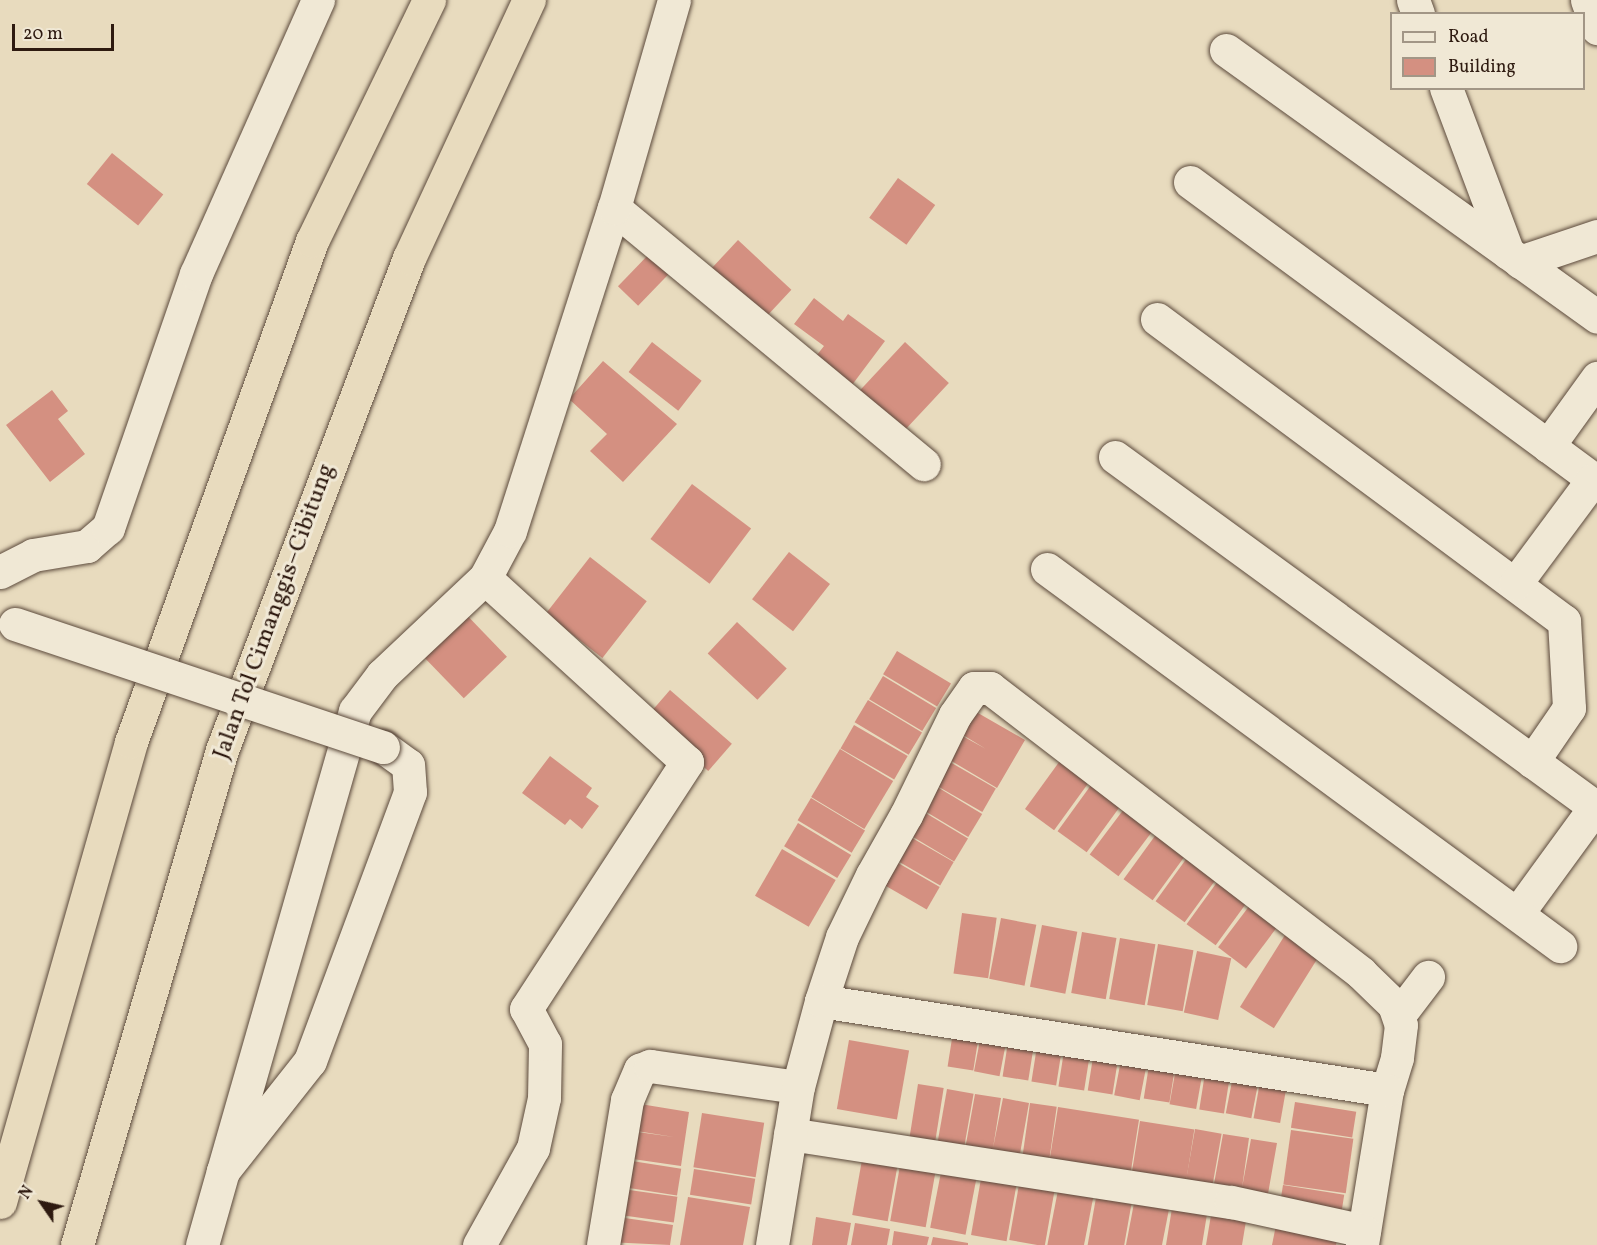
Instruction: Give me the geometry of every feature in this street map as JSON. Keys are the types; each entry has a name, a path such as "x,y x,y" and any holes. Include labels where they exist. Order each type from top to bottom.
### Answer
{"highway":[{"path":"0,1202 131,742 312,241 429,0"},
{"name":"Jalan Tol Cimanggis–Cibitung","path":"77,1245 222,750 409,258 529,0"}],"street":[{"path":"0,572 33,555 87,546 108,528 196,274 318,0"},
{"path":"202,1245 355,711 382,675 485,578 510,531 614,208 674,0"},
{"path":"1587,0 1597,28"},
{"path":"1226,50 1597,317"},
{"path":"1447,90 1514,257"},
{"path":"1190,182 1595,481 1515,584"},
{"path":"614,208 924,464"},
{"path":"1514,257 1597,236"},
{"path":"1157,319 1564,621 1569,708 1532,762"},
{"path":"1548,446 1597,378"},
{"path":"1115,457 1595,807 1517,914"},
{"path":"1047,569 1560,946"},
{"path":"478,1245 533,1148 544,1098 544,1044 526,1009 687,762 485,578"},
{"path":"8,622 383,747 408,765 410,792 310,1061 223,1171"},
{"path":"772,1245 798,1087 842,937 955,715 974,688 990,688 1014,704 1361,973 1386,995 1399,1015"},
{"path":"790,1134 1231,1203 1363,1238 1387,1090 1397,1058 1399,1015 1428,977"},
{"path":"822,1002 1387,1090"},
{"path":"603,1245 627,1100 640,1070 650,1066 798,1087"}],"building":[{"path":"112,153 163,195 138,226 87,184"},
{"path":"898,178 935,205 906,245 869,218"},
{"path":"738,240 791,290 763,321 709,271"},
{"path":"652,251 672,270 638,306 618,286"},
{"path":"814,298 843,321 848,314 885,341 846,393 809,365 824,346 794,324"},
{"path":"652,342 702,381 678,411 629,372"},
{"path":"905,342 949,383 900,435 857,394"},
{"path":"603,361 677,424 623,482 590,451 607,434 569,399"},
{"path":"52,390 68,411 58,419 85,454 50,482 6,425"},
{"path":"692,484 751,529 710,584 650,539"},
{"path":"789,552 830,584 793,631 752,599"},
{"path":"590,557 647,601 602,658 546,614"},
{"path":"459,607 507,657 464,698 416,649"},
{"path":"737,622 787,668 757,700 708,653"},
{"path":"897,651 951,683 937,707 883,674"},
{"path":"883,676 936,708 922,731 869,699"},
{"path":"670,690 732,744 708,771 646,717"},
{"path":"868,700 922,732 909,755 855,722"},
{"path":"971,709 1025,740 997,788 943,756 957,733 986,749 958,732"},
{"path":"854,725 908,756 894,779 840,748"},
{"path":"840,749 893,781 864,829 811,797"},
{"path":"550,756 592,788 586,797 599,806 582,829 570,819 565,825 522,793"},
{"path":"943,758 996,788 982,812 930,781"},
{"path":"1062,758 1091,779 1054,830 1025,809"},
{"path":"1094,781 1123,802 1087,852 1058,831"},
{"path":"929,782 982,814 968,837 915,805"},
{"path":"811,798 865,830 852,853 798,820"},
{"path":"1127,805 1156,827 1118,876 1090,855"},
{"path":"914,806 968,838 954,862 900,829"},
{"path":"798,823 851,855 837,878 784,846"},
{"path":"1160,829 1189,850 1153,900 1124,879"},
{"path":"900,831 954,862 940,885 886,854"},
{"path":"782,849 836,880 809,927 755,896"},
{"path":"1192,851 1221,872 1185,922 1156,901"},
{"path":"886,856 940,887 927,910 873,879"},
{"path":"1223,874 1252,895 1216,945 1187,924"},
{"path":"1256,897 1284,918 1246,968 1218,947"},
{"path":"962,913 997,918 988,978 954,973"},
{"path":"1001,918 1036,925 1025,986 989,979"},
{"path":"1042,925 1077,932 1065,994 1030,987"},
{"path":"1082,932 1116,938 1106,999 1071,993"},
{"path":"1285,935 1319,956 1274,1028 1240,1007"},
{"path":"1120,938 1155,944 1145,1005 1109,999"},
{"path":"1158,944 1193,950 1183,1011 1147,1005"},
{"path":"1197,951 1231,958 1218,1020 1184,1013"},
{"path":"954,1026 980,1030 973,1071 948,1066"},
{"path":"982,1030 1008,1035 1000,1076 974,1071"},
{"path":"1009,1036 1035,1040 1028,1081 1003,1076"},
{"path":"849,1040 909,1051 897,1120 837,1109"},
{"path":"1038,1040 1063,1044 1056,1085 1031,1081"},
{"path":"1065,1045 1091,1049 1084,1091 1058,1086"},
{"path":"1094,1051 1119,1055 1112,1094 1088,1091"},
{"path":"1122,1055 1148,1060 1140,1100 1114,1095"},
{"path":"1150,1059 1176,1063 1169,1103 1144,1099"},
{"path":"1177,1062 1204,1067 1196,1109 1170,1104"},
{"path":"1206,1067 1231,1071 1224,1113 1199,1109"},
{"path":"1234,1071 1260,1076 1251,1118 1226,1113"},
{"path":"1261,1076 1288,1081 1280,1123 1254,1118"},
{"path":"918,1084 944,1088 934,1149 908,1145"},
{"path":"947,1089 974,1094 963,1156 936,1151"},
{"path":"975,1094 1001,1098 993,1148 1003,1098 1029,1103 1018,1165 964,1155"},
{"path":"628,1102 689,1112 681,1166 619,1157 623,1130 674,1137 624,1129"},
{"path":"1295,1102 1356,1112 1352,1137 1291,1128"},
{"path":"1030,1103 1057,1107 1048,1168 1021,1164"},
{"path":"1058,1107 1139,1120 1129,1182 1048,1169"},
{"path":"702,1113 764,1123 756,1177 693,1167"},
{"path":"1140,1121 1194,1130 1185,1191 1130,1182"},
{"path":"1195,1129 1222,1134 1211,1196 1184,1191"},
{"path":"1291,1130 1353,1139 1346,1193 1283,1184"},
{"path":"1223,1134 1249,1138 1242,1188 1251,1139 1277,1143 1266,1205 1212,1195"},
{"path":"863,1154 898,1160 888,1221 852,1215"},
{"path":"619,1159 681,1169 677,1196 615,1186"},
{"path":"901,1160 936,1166 926,1227 890,1221"},
{"path":"942,1167 977,1174 966,1235 930,1228"},
{"path":"694,1169 755,1179 751,1204 690,1195"},
{"path":"982,1173 1017,1179 1007,1241 971,1235"},
{"path":"1020,1179 1055,1185 1045,1245 1009,1240"},
{"path":"1059,1185 1094,1192 1084,1245 1047,1245"},
{"path":"1283,1185 1344,1195 1340,1221 1279,1212"},
{"path":"615,1188 677,1197 674,1223 611,1214"},
{"path":"1097,1192 1132,1198 1124,1245 1088,1245"},
{"path":"688,1197 750,1207 743,1245 680,1245"},
{"path":"1135,1198 1170,1204 1162,1245 1126,1245"},
{"path":"1173,1202 1208,1208 1202,1245 1166,1245"},
{"path":"1212,1209 1247,1215 1242,1245 1206,1245"},
{"path":"611,1216 673,1225 670,1245 607,1242"},
{"path":"816,1217 851,1223 847,1245 812,1245"},
{"path":"1277,1220 1338,1231 1336,1245 1272,1245"},
{"path":"855,1223 890,1229 887,1245 851,1245"},
{"path":"894,1231 929,1237 927,1245 892,1245"},
{"path":"933,1237 968,1243 968,1245 931,1245"}]}
